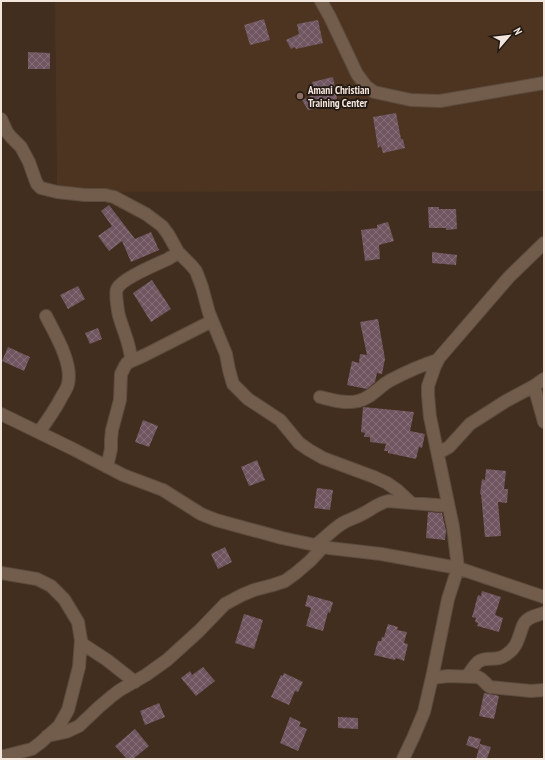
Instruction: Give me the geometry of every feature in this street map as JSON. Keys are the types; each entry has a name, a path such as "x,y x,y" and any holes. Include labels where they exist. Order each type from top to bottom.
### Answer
{"street":[{"path":"321,1 357,74 366,86 374,92 411,100 440,101 544,83"},
{"path":"1,119 10,137 21,147 29,162 37,184 41,188 57,192 105,195 114,197 146,214 162,226 178,252 196,271 209,313 226,354 233,384 248,399 280,420 299,443 309,450 323,458 387,483 398,490 411,503"},
{"path":"403,759 424,712 448,599 458,568 453,527 430,417 428,386 438,360 508,277 544,243"},
{"path":"132,361 130,348 119,317 116,290 123,282 178,252"},
{"path":"39,432 55,410 68,384 66,360 46,316"},
{"path":"107,467 111,450 112,430 120,400 121,374 127,363 146,355 212,321"},
{"path":"320,397 352,402 359,401 370,396 388,382 430,362 438,360"},
{"path":"438,453 449,447 470,424 544,379"},
{"path":"534,386 544,422"},
{"path":"1,414 123,475 163,490 201,514 216,520 282,538 320,546 381,554 458,568 544,597"},
{"path":"47,736 66,732 79,726 98,707 120,690 146,675 167,660 199,631 225,604 254,590 285,581 310,561 327,536 335,528 364,513 381,502 388,501 448,506"},
{"path":"1,573 37,579 51,586 64,599 78,622 82,640 79,667 68,710 59,726 32,749 16,756 1,757"},
{"path":"467,676 477,662 482,659 488,658 494,660 507,654 516,646 524,623 531,617 544,612"},
{"path":"81,643 107,660 135,682"},
{"path":"432,678 448,676 478,677 490,687 531,691 544,690"}],"shaded area":[{"name":"Amani Christian Training Center","path":"55,1 544,1 544,191 57,192"}],"building":[{"path":"264,19 270,40 250,45 244,25"},
{"path":"318,20 323,43 296,49 295,47 291,49 286,40 299,34 297,24"},
{"path":"28,52 50,53 50,69 28,69"},
{"path":"333,77 338,104 308,110 302,100 315,94 312,82"},
{"path":"396,113 401,139 403,139 405,148 383,153 381,146 378,148 373,117"},
{"path":"109,205 135,239 151,232 159,250 131,262 122,241 109,251 98,236 112,226 101,211"},
{"path":"428,207 439,207 439,209 456,209 457,229 446,230 446,228 429,228"},
{"path":"388,222 394,241 379,245 380,259 365,261 361,230 377,228 377,225"},
{"path":"432,252 457,255 456,265 432,263"},
{"path":"152,280 171,309 151,322 133,293"},
{"path":"78,286 85,299 68,309 60,295"},
{"path":"378,319 385,359 382,374 377,373 375,382 367,389 347,385 352,361 359,363 360,354 367,355 360,322"},
{"path":"98,328 102,339 90,344 85,333"},
{"path":"8,347 30,357 24,371 2,361"},
{"path":"363,407 414,412 410,431 425,434 422,448 419,447 416,459 388,453 388,451 384,451 386,444 370,442 370,437 364,437 365,433 361,432"},
{"path":"143,420 158,426 149,447 135,442"},
{"path":"257,460 265,480 249,486 241,467"},
{"path":"486,469 506,471 504,489 508,489 507,503 498,502 501,536 485,537 480,494 482,479 485,480"},
{"path":"317,488 333,490 330,510 314,508"},
{"path":"428,512 442,513 446,531 445,540 426,538"},
{"path":"225,547 232,562 218,569 211,554"},
{"path":"482,591 501,597 495,615 503,618 499,632 477,626 478,623 475,622 476,618 472,617 478,595 481,596"},
{"path":"308,595 333,602 330,613 328,612 323,631 306,626 311,608 305,606"},
{"path":"244,614 263,620 254,649 235,643"},
{"path":"388,624 398,627 397,630 407,632 404,643 408,644 404,661 396,658 395,660 374,655 378,641 381,641 382,637 384,637"},
{"path":"203,667 215,681 196,696 181,678 190,671 192,675"},
{"path":"284,673 303,682 298,692 295,691 289,705 271,697 281,675 283,676"},
{"path":"484,693 499,696 494,719 479,716"},
{"path":"159,703 165,717 145,725 140,711"},
{"path":"290,717 301,722 299,726 307,729 298,751 280,743"},
{"path":"338,717 358,718 358,729 338,728"},
{"path":"135,729 149,746 133,759 127,759 115,746"},
{"path":"469,736 481,739 478,749 466,745"},
{"path":"480,744 491,747 487,759 476,759"}],"place":[{"name":"Amani Christian Training Center","path":"300,96"}]}
